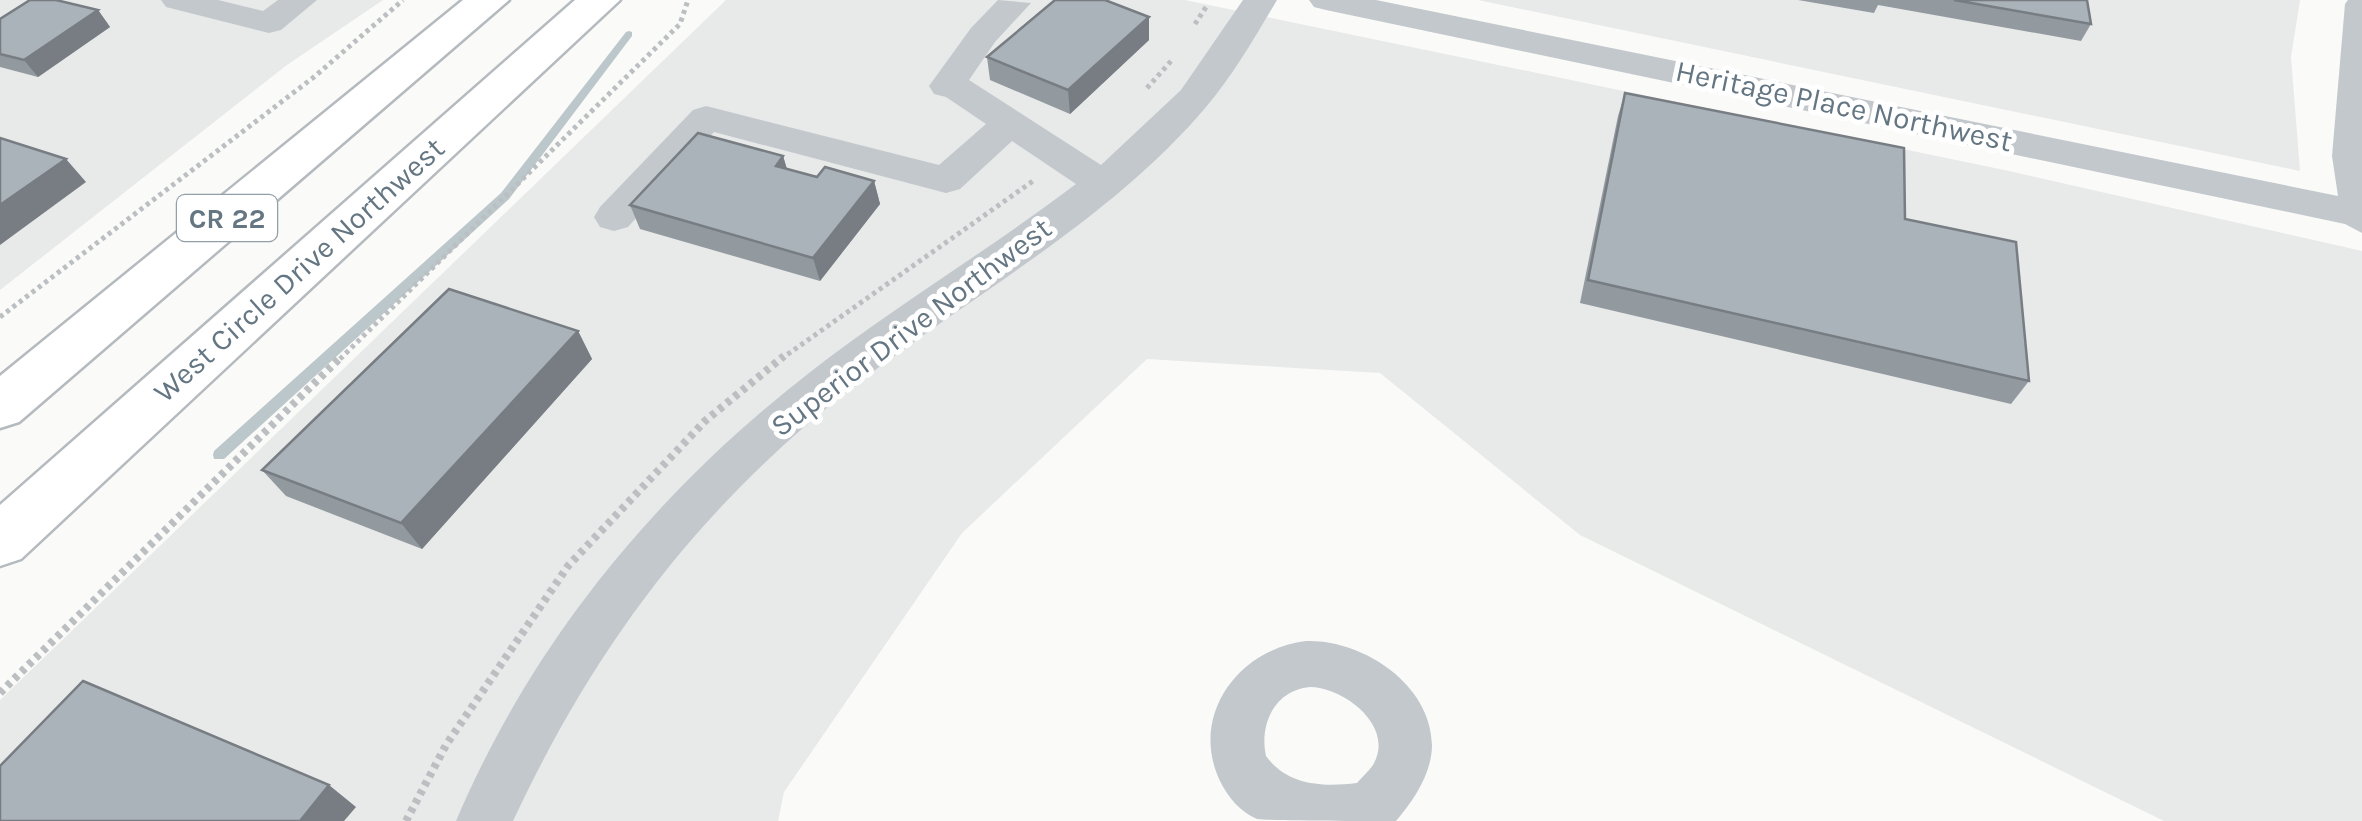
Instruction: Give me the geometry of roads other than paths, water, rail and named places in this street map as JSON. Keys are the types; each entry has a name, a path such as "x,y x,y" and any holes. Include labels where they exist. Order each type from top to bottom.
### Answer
{"main road":[{"name":"CR 22","path":"0,408 488,0"},
{"name":"West Circle Drive Northwest","path":"0,541 599,0"}],"street":[{"path":"178,0 269,23 300,0"},
{"name":"Superior Drive Northwest","path":"484,821 552,689 608,608 709,489 824,385 1101,183 1184,109 1216,71 1260,0"},
{"name":"Heritage Place Northwest","path":"1326,0 2361,216"},
{"path":"1014,3 983,35 947,86 959,89 1101,183"},
{"path":"2361,216 2351,156 2362,4"},
{"path":"614,218 706,118 946,180 1011,122"}],"waterway":[{"path":"219,455 505,196 629,34"}]}
